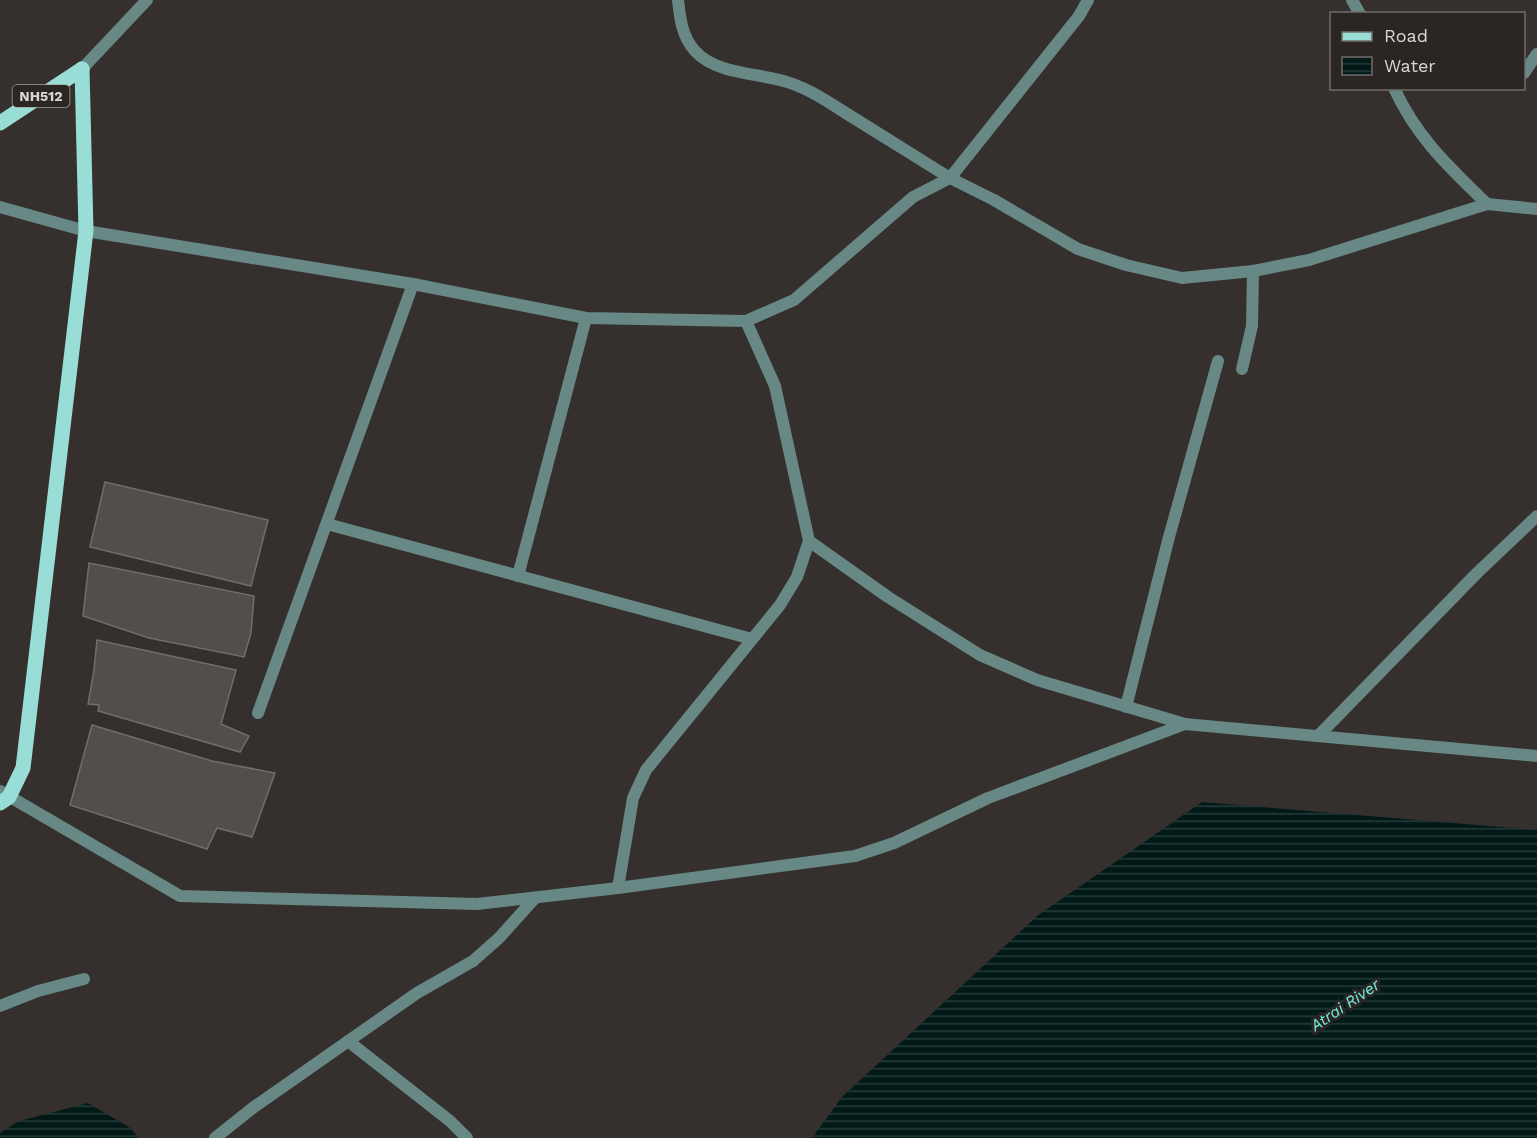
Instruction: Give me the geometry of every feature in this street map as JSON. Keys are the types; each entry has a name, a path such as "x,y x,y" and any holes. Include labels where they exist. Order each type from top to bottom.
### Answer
{"main road":[{"name":"NH512","path":"0,123 82,69"},
{"path":"3,797 23,768 86,231 82,69"}],"street":[{"path":"82,69 147,0"},
{"path":"678,0 685,36 695,51 706,59 720,66 782,80 812,92 950,178 994,200 1078,249 1126,265 1182,278 1253,272 1309,260 1487,204 1537,209"},
{"path":"0,207 86,231 414,284 586,318 746,321 794,300 913,197 950,178 1079,16 1088,0"},
{"path":"1525,72 1537,54"},
{"path":"1396,90 1413,124 1434,153 1487,204"},
{"path":"1242,369 1252,326 1253,272"},
{"path":"258,712 414,284"},
{"path":"518,576 586,318"},
{"path":"618,888 633,798 646,770 780,605 796,577 809,541 775,386 746,321"},
{"path":"1126,706 1169,537 1218,361"},
{"path":"1319,735 1477,573 1537,516"},
{"path":"327,525 752,639"},
{"path":"809,541 888,597 980,655 1037,680 1185,724 1537,756"},
{"path":"3,797 180,896 477,904 618,888 855,856 894,843 988,798 1185,724"},
{"path":"215,1138 254,1107 417,993 473,962 499,938 535,898"},
{"path":"0,1006 38,991 84,979"},
{"path":"348,1041 450,1120 467,1138"}],"water":[{"name":"Atrai River","path":"1202,802 1537,830 1537,1138 812,1138 842,1097 1037,916"},
{"path":"88,1103 132,1129 138,1138 0,1138 0,1133 19,1121"}],"building":[{"path":"105,482 268,520 251,586 90,547"},
{"path":"89,563 254,596 251,633 244,657 149,638 83,616"},
{"path":"97,640 236,670 221,724 249,736 240,752 98,711 99,705 88,704"},
{"path":"92,725 212,761 275,773 252,837 217,828 207,849 70,805"}]}
